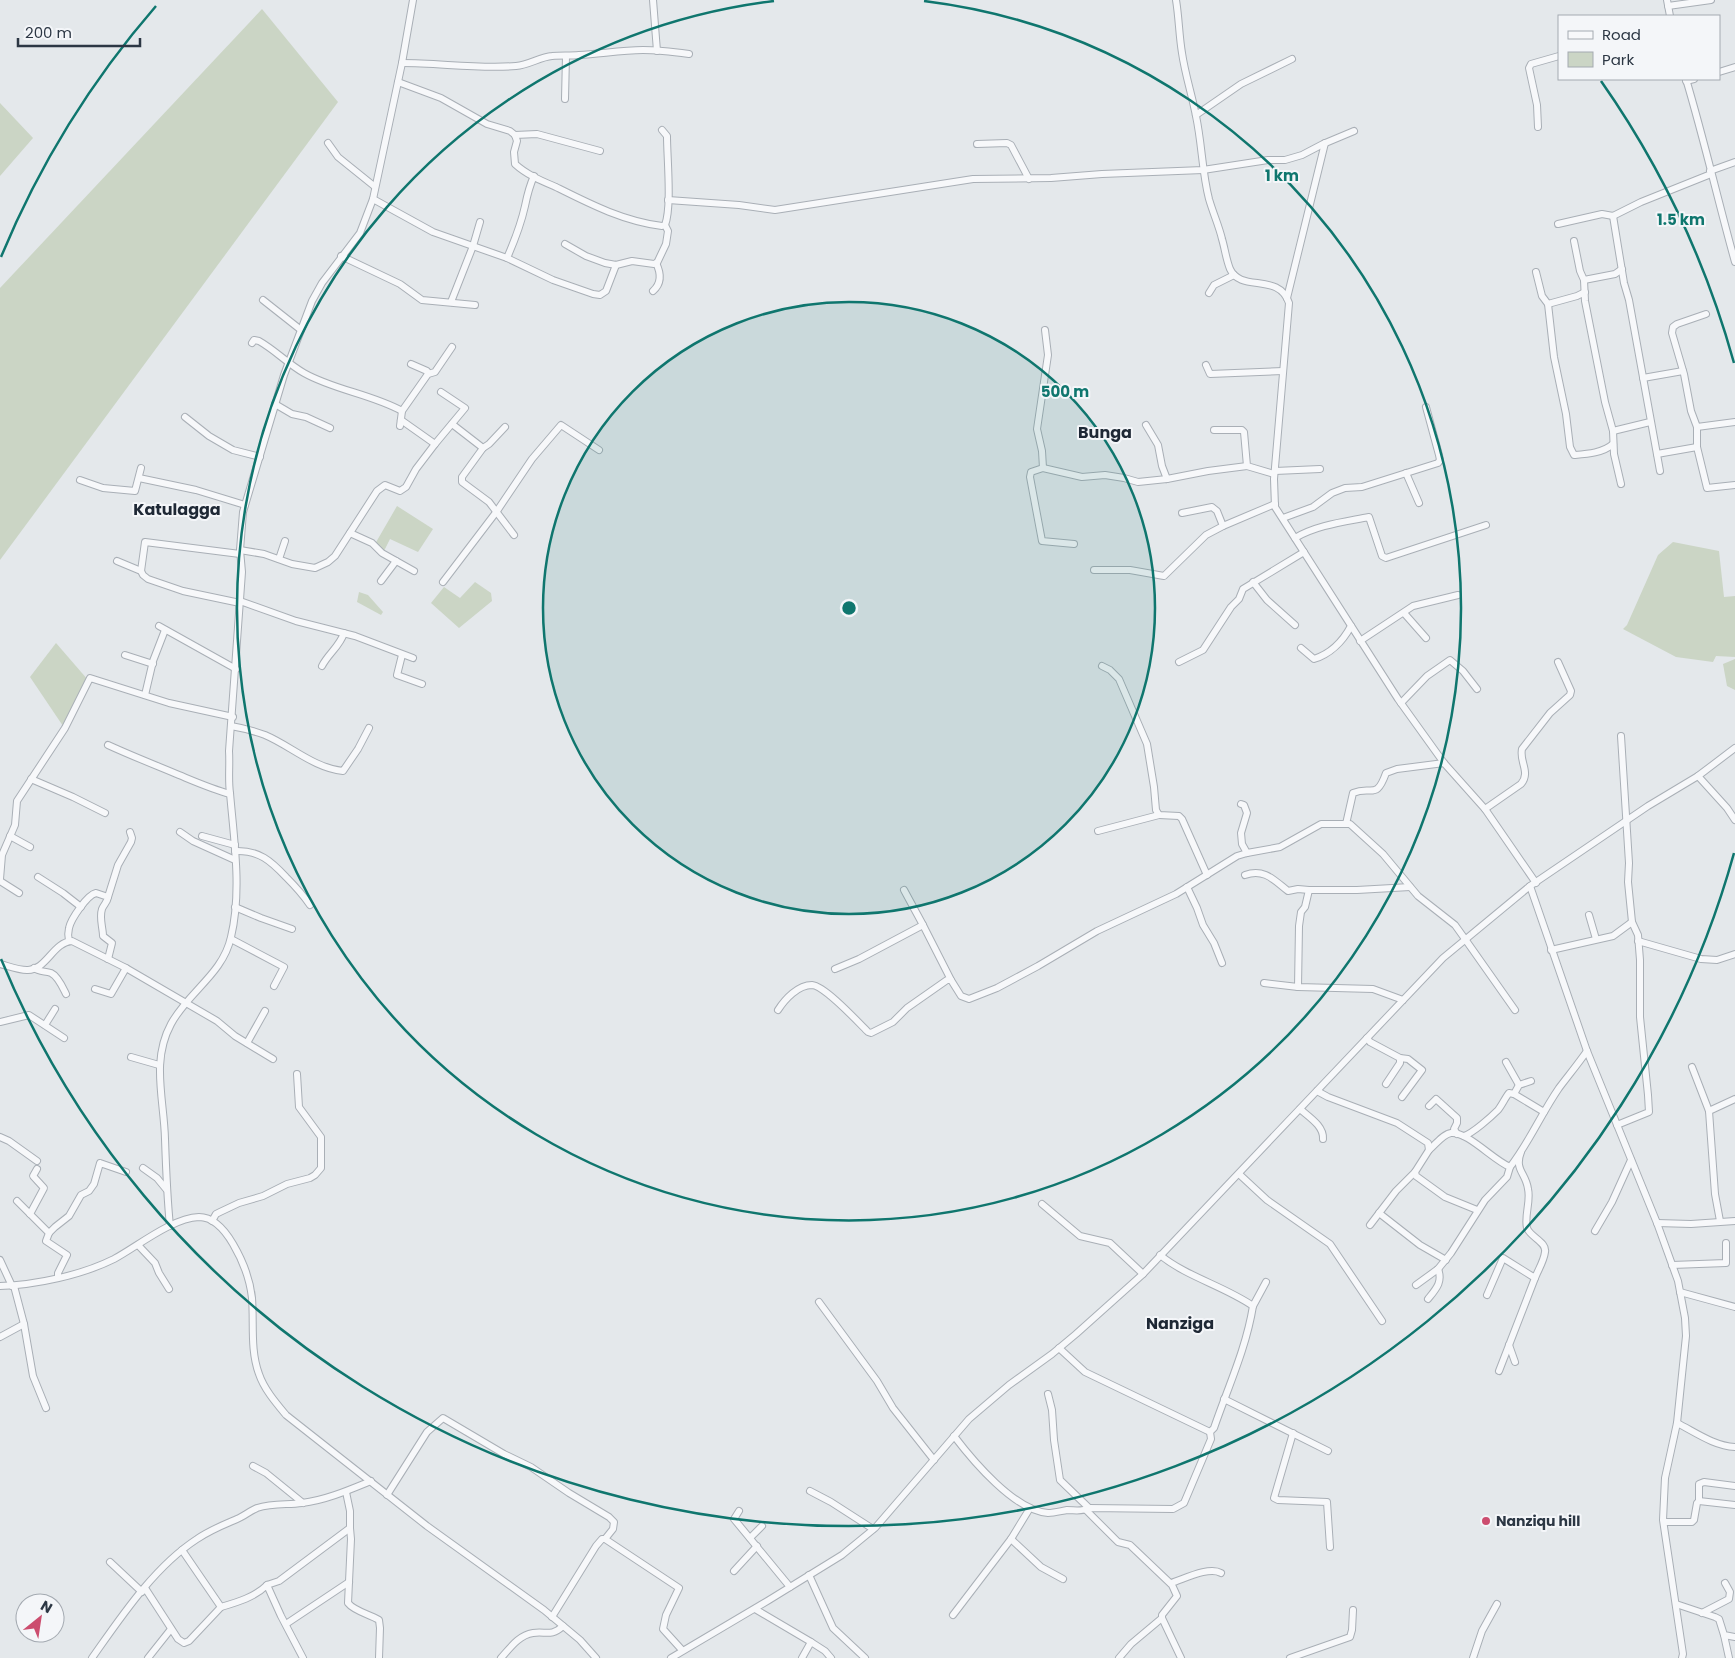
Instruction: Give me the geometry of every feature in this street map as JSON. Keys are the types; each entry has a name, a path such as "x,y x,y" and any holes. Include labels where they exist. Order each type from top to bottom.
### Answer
{"street":[{"path":"170,1226 166,1190 165,1140 159,1065 165,1036 172,1021 216,970 224,955 231,939 235,907 235,848 229,779 242,572 240,552 242,520 275,404 308,311 319,289 341,256 360,233 373,199 374,186 402,64 412,0"},
{"path":"653,0 657,51"},
{"path":"1176,0 1183,59 1196,114 1203,170 1226,259 1234,275 1238,278 1276,287 1286,294 1289,308 1274,473 1275,504 1401,703 1444,763 1485,809 1536,883"},
{"path":"1667,3 1711,0"},
{"path":"402,64 434,66 447,64 484,68 516,66 537,62 552,56 622,51 657,51 689,54"},
{"path":"565,99 566,56"},
{"path":"1538,127 1537,104 1529,68 1531,64 1558,56"},
{"path":"1196,114 1241,84 1292,59"},
{"path":"1720,72 1735,68"},
{"path":"1686,80 1735,262"},
{"path":"398,82 441,98 479,120 510,131 515,135 517,141 514,152 516,164 534,176 591,205 614,214 655,225 665,225"},
{"path":"656,263 666,244 668,231 665,225 668,200 667,136 662,130"},
{"path":"668,200 775,210 973,179 1029,179 1203,170 1268,160 1285,160 1302,155 1354,131"},
{"path":"515,135 537,134 600,150"},
{"path":"328,143 338,158 374,186"},
{"path":"978,144 1007,143 1011,145 1029,179"},
{"path":"1287,298 1325,143"},
{"path":"1558,224 1602,214 1613,216 1735,162"},
{"path":"507,258 514,242 534,176"},
{"path":"373,199 433,232 507,258 553,280 593,294 600,295 606,291 616,265"},
{"path":"1613,216 1660,471"},
{"path":"451,302 473,246 480,222"},
{"path":"1574,241 1580,271 1584,280 1593,345 1612,431 1621,484"},
{"path":"565,244 586,256 616,265 632,261 656,263"},
{"path":"341,256 400,284 422,300 475,305"},
{"path":"653,292 657,288 661,274 656,263"},
{"path":"1584,280 1615,274 1622,268"},
{"path":"1536,272 1542,296 1548,304 1554,357 1566,414 1570,447 1574,455 1593,453 1610,447 1613,444"},
{"path":"1208,292 1214,285 1234,275"},
{"path":"1548,304 1585,292"},
{"path":"263,300 301,330"},
{"path":"1706,314 1677,324 1673,327 1672,333 1684,371 1691,411 1697,427 1697,448 1707,488 1735,485"},
{"path":"1043,468 1042,451 1037,429 1048,355 1045,330"},
{"path":"252,343 254,340 259,341 303,373 402,411"},
{"path":"435,444 400,423 402,411 428,374 435,372 452,347"},
{"path":"411,364 427,371 428,374"},
{"path":"1206,365 1210,374 1282,372"},
{"path":"1643,378 1684,371"},
{"path":"141,571 144,542 264,554 304,566 316,568 321,566 335,556 377,491 385,485 400,492 406,487 416,469 465,408 441,392"},
{"path":"275,404 292,414 306,417 330,428"},
{"path":"1283,518 1313,507 1332,493 1345,488 1362,487 1438,463 1440,460 1426,407"},
{"path":"185,417 209,436 233,450 260,458"},
{"path":"1612,431 1650,422"},
{"path":"1697,427 1735,422"},
{"path":"452,424 483,448"},
{"path":"443,582 532,459 561,425 599,450"},
{"path":"1146,426 1158,445 1164,474 1167,479"},
{"path":"505,427 483,448 462,477 462,482 489,502 514,535"},
{"path":"1214,430 1239,430 1244,432 1247,466"},
{"path":"1657,454 1697,448"},
{"path":"1074,544 1042,541 1030,474 1034,470 1043,468 1082,476 1104,475 1138,482 1247,466 1274,473 1320,469"},
{"path":"80,480 104,488 135,491 141,468"},
{"path":"1406,472 1419,503"},
{"path":"139,478 196,490 245,505"},
{"path":"1094,570 1130,570 1164,576 1199,540 1223,526 1275,504"},
{"path":"1182,513 1212,507 1217,511 1223,526"},
{"path":"1295,538 1307,531 1320,527 1369,517 1382,556 1386,558 1486,525"},
{"path":"350,533 372,543 396,561 414,571"},
{"path":"280,559 285,541"},
{"path":"1180,662 1202,650 1231,607 1239,599 1243,589 1304,552"},
{"path":"117,561 141,571 148,579 183,591 240,602 296,621 344,633 413,658"},
{"path":"381,581 396,561"},
{"path":"1253,582 1267,600 1295,625"},
{"path":"1360,640 1413,606 1458,595"},
{"path":"1404,613 1426,638"},
{"path":"1301,648 1314,659 1318,658 1333,648 1351,626"},
{"path":"145,694 162,628 236,669"},
{"path":"322,666 327,657 341,642 344,633"},
{"path":"125,655 153,664"},
{"path":"402,655 397,675 422,684"},
{"path":"1401,703 1427,676 1450,660 1464,671 1477,689"},
{"path":"1485,809 1521,784 1525,779 1526,771 1521,754 1522,749 1550,713 1570,695 1571,691 1558,662"},
{"path":"1102,666 1110,670 1119,680 1147,744 1156,810 1159,815"},
{"path":"20,893 0,880 2,856 15,825 17,801 65,728 90,678 169,703 233,717"},
{"path":"231,726 247,729 266,736 309,760 342,771 358,749 369,728"},
{"path":"1616,1125 1649,1112 1640,1017 1638,935 1632,922 1628,882 1627,821 1621,736"},
{"path":"108,745 209,788 230,794"},
{"path":"606,1538 678,1588 662,1629 677,1655 842,1555 873,1529 969,1419 1008,1384 1059,1348 1143,1274 1443,958 1530,886 1698,776 1735,748"},
{"path":"1346,824 1353,793 1373,791 1382,786 1386,773 1397,769 1444,763"},
{"path":"1698,776 1727,808 1735,820"},
{"path":"31,779 60,793 74,797 105,813"},
{"path":"1241,804 1244,805 1247,813 1241,833 1242,844 1248,852"},
{"path":"1098,831 1159,815 1178,816 1182,819 1207,875"},
{"path":"904,890 951,980 961,996 969,998 997,988 1097,931 1176,894 1237,856 1280,846 1321,824 1350,824 1383,854 1418,896 1456,925 1515,1010"},
{"path":"108,959 112,943 103,936 102,909 107,902 118,865 131,842 130,832"},
{"path":"180,832 235,860"},
{"path":"10,836 30,848"},
{"path":"202,836 235,848 254,852 271,861 310,905"},
{"path":"1246,875 1262,873 1274,879 1288,890 1357,890 1410,886"},
{"path":"38,877 81,907"},
{"path":"1530,886 1587,1051 1657,1223 1678,1281 1685,1318 1686,1336 1677,1423 1665,1478 1664,1522 1683,1654 1682,1658"},
{"path":"1187,887 1222,963"},
{"path":"1298,987 1299,926 1301,912 1309,890"},
{"path":"69,941 69,927 81,907 92,894 96,893 108,897"},
{"path":"235,907 292,929"},
{"path":"1589,915 1596,940"},
{"path":"1552,950 1613,936 1632,922"},
{"path":"835,969 859,959 923,925"},
{"path":"231,939 284,967 274,986"},
{"path":"69,941 126,968 217,1021 235,1036 273,1059"},
{"path":"0,964 28,970 34,968 58,947 69,941"},
{"path":"1638,941 1700,959 1717,960 1735,954"},
{"path":"34,968 37,971 52,974 66,994"},
{"path":"95,989 111,994 126,968"},
{"path":"778,1010 788,996 810,985 818,987 871,1033 893,1022 907,1008 947,980 951,980"},
{"path":"1264,983 1298,987 1374,989 1403,1000"},
{"path":"45,1025 55,1009"},
{"path":"247,1043 265,1011"},
{"path":"0,1022 29,1015 64,1038"},
{"path":"1367,1038 1370,1042 1400,1058 1408,1059 1422,1070 1402,1097"},
{"path":"1416,1285 1438,1269 1446,1260 1484,1200 1507,1177 1510,1167 1544,1112 1587,1051"},
{"path":"131,1057 159,1065"},
{"path":"1386,1084 1400,1063 1400,1058"},
{"path":"1506,1062 1519,1085"},
{"path":"1692,1067 1708,1111 1715,1194 1720,1221"},
{"path":"212,1221 216,1214 220,1212 263,1196 287,1184 315,1176 321,1168 321,1137 300,1107 297,1074"},
{"path":"1514,1094 1519,1085 1531,1081"},
{"path":"1317,1091 1396,1123 1428,1147"},
{"path":"1460,1135 1469,1134 1482,1125 1498,1109 1509,1093 1514,1094 1544,1112"},
{"path":"1429,1106 1436,1099 1457,1118 1458,1123 1454,1129 1460,1135"},
{"path":"1708,1111 1735,1100"},
{"path":"1300,1109 1321,1128 1323,1139"},
{"path":"1370,1225 1396,1191 1415,1172 1428,1147 1436,1144 1450,1133 1471,1140 1487,1154 1510,1167"},
{"path":"0,1138 9,1141 37,1161"},
{"path":"1499,1371 1545,1252 1544,1247 1527,1227 1528,1188 1520,1171 1518,1160 1521,1152"},
{"path":"1595,1231 1612,1202 1631,1160"},
{"path":"58,1277 58,1273 67,1255 46,1240 49,1233 69,1216 81,1195 89,1191 94,1184 100,1164 126,1172"},
{"path":"143,1168 157,1178 166,1190"},
{"path":"30,1214 44,1188 33,1176 37,1169"},
{"path":"1415,1172 1416,1176 1445,1197 1477,1210"},
{"path":"1239,1174 1267,1200 1330,1244 1382,1321"},
{"path":"17,1201 49,1233"},
{"path":"1042,1204 1080,1236 1110,1243 1143,1274"},
{"path":"1378,1213 1420,1245 1446,1260"},
{"path":"0,1286 13,1286 77,1273 102,1264 170,1226 199,1217 212,1221 224,1230 240,1256 252,1298 253,1345 258,1374 286,1415 387,1495 552,1617 580,1640 596,1658"},
{"path":"1657,1223 1692,1224 1735,1221"},
{"path":"1672,1265 1726,1263 1726,1244"},
{"path":"138,1245 155,1263 169,1289"},
{"path":"1160,1255 1171,1264 1212,1283 1253,1306"},
{"path":"1487,1295 1503,1258 1535,1278"},
{"path":"0,1260 13,1286 24,1324 33,1376 46,1408"},
{"path":"1428,1299 1440,1283 1438,1269"},
{"path":"954,1436 964,1450 1003,1489 1030,1508 1049,1513 1088,1509 1173,1509 1184,1503 1210,1439 1210,1432 1214,1428 1243,1348 1253,1306 1266,1282"},
{"path":"1680,1292 1735,1307"},
{"path":"819,1302 877,1381 894,1408 934,1460"},
{"path":"0,1337 24,1324"},
{"path":"1509,1345 1515,1362"},
{"path":"1059,1348 1085,1372 1210,1432"},
{"path":"1048,1394 1052,1410 1060,1480 1118,1542 1130,1545 1171,1584 1177,1596 1165,1610 1162,1618 1131,1644 1119,1658"},
{"path":"1224,1399 1328,1451"},
{"path":"387,1495 427,1432 443,1418 504,1454 531,1466 569,1493 609,1517 614,1522 613,1528 606,1538 602,1539 596,1546 552,1617"},
{"path":"1677,1423 1715,1443 1725,1447 1735,1447"},
{"path":"1293,1433 1274,1498 1278,1500 1327,1502 1330,1547"},
{"path":"253,1466 266,1473 303,1503"},
{"path":"92,1658 161,1569 182,1550 215,1528 255,1509 273,1504 303,1503 346,1492 371,1481"},
{"path":"1664,1522 1692,1522 1694,1520 1699,1484 1704,1482 1735,1486"},
{"path":"810,1491 873,1529"},
{"path":"346,1492 350,1511 352,1539 348,1603 350,1606 379,1620 378,1658"},
{"path":"1698,1502 1735,1505"},
{"path":"953,1614 1011,1539 1030,1508"},
{"path":"739,1511 734,1519 790,1587"},
{"path":"750,1538 762,1526"},
{"path":"110,1562 143,1590 181,1642 186,1642 221,1607 249,1597 261,1591 267,1585 279,1581 350,1528"},
{"path":"1011,1539 1041,1567 1063,1579"},
{"path":"734,1571 757,1546"},
{"path":"182,1550 221,1607"},
{"path":"1171,1584 1196,1574 1211,1571 1221,1572"},
{"path":"809,1575 833,1628 865,1658"},
{"path":"286,1624 349,1582"},
{"path":"1702,1613 1732,1598 1725,1583"},
{"path":"267,1585 303,1658"},
{"path":"1473,1658 1482,1631 1498,1604"},
{"path":"1676,1604 1719,1619 1729,1658"},
{"path":"755,1609 825,1651 831,1658"},
{"path":"1290,1658 1350,1637 1352,1610"},
{"path":"1162,1618 1181,1658"},
{"path":"501,1658 522,1637 533,1633 557,1632 563,1626"},
{"path":"148,1658 171,1629"},
{"path":"1724,1635 1735,1637"},
{"path":"802,1658 811,1642"}],"green space":[{"path":"262,9 338,102 0,560 0,288"},
{"path":"0,103 33,138 0,176"},
{"path":"397,506 433,529 418,552 390,539 384,551 375,544"},
{"path":"1673,542 1719,551 1724,597 1735,596 1735,657 1716,656 1713,662 1676,657 1623,629 1627,625 1658,555"},
{"path":"475,582 491,593 492,601 459,628 431,603 444,587 460,598"},
{"path":"359,592 368,595 383,612 381,615 357,602"},
{"path":"56,643 88,680 63,726 30,677"},
{"path":"1735,659 1735,690 1727,686 1723,664"}],"place":[{"name":"Nanziqu hill","path":"1486,1521"}],"district":[{"name":"Bunga","path":"1105,432"},
{"name":"Katulagga","path":"177,509"},
{"name":"Nanziga","path":"1180,1323"}]}
